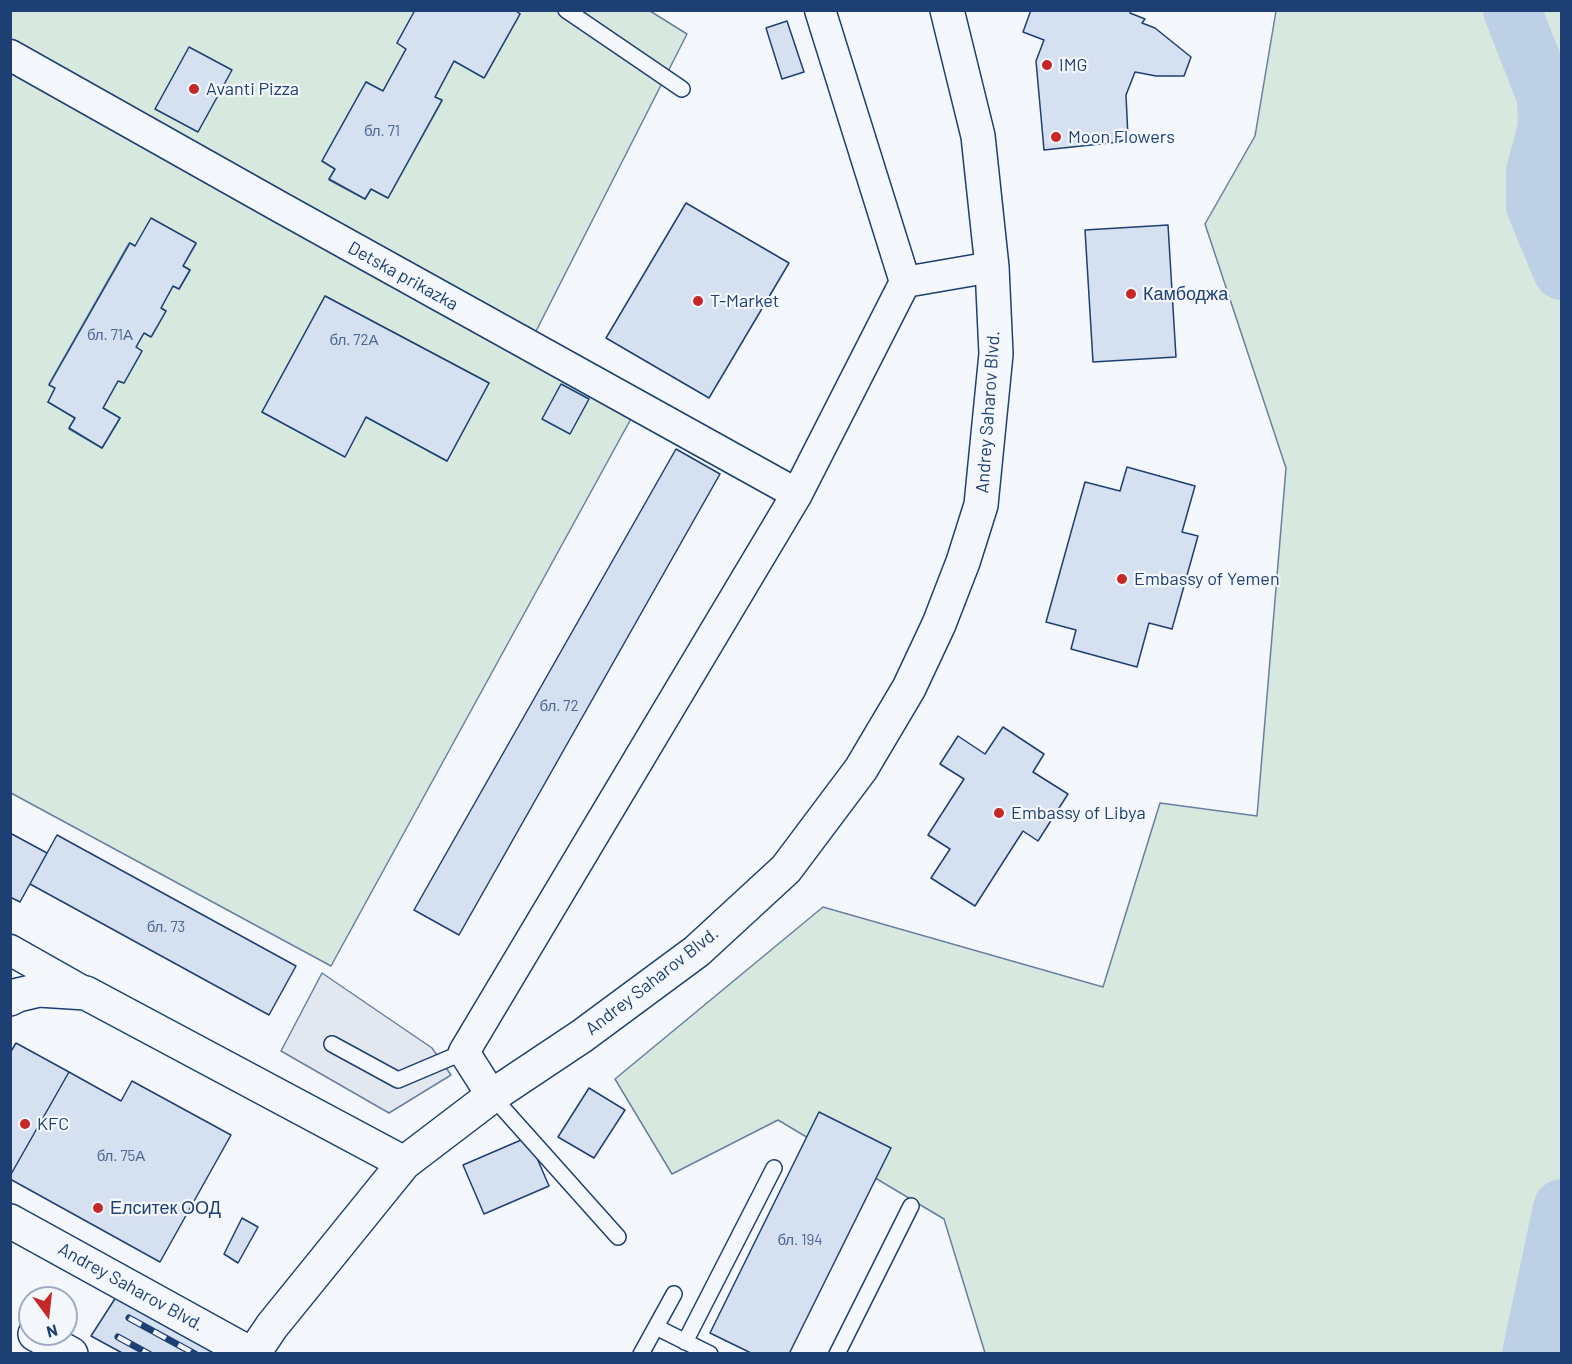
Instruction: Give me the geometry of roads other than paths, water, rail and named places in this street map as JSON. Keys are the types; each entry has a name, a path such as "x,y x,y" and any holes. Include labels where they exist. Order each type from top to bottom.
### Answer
{"street":[{"path":"492,1096 464,1052 797,494 905,282 820,10"},
{"name":"Andrey Saharov Blvd.","path":"10,1221 252,1353 404,1163 492,1096 582,1036 697,951 786,869 861,769 909,688 939,624 963,562 981,505 996,354 992,267 978,136 948,10"},
{"name":"Detska prikazka","path":"10,56 797,494"},
{"path":"905,282 992,267"},
{"path":"10,950 404,1163"},
{"path":"10,999 39,990 86,993"}],"lane":[{"path":"566,10 682,89"},
{"path":"332,1044 398,1080 464,1052"},
{"path":"492,1096 618,1237"},
{"path":"685,1342 774,1168"},
{"path":"837,1353 911,1206"},
{"path":"641,1353 674,1294"},
{"path":"656,1328 710,1353"}],"waterway":[{"path":"1512,10 1546,97 1547,127 1535,172 1535,206 1562,271"},
{"path":"1531,1354 1562,1208"}],"railway":[{"path":"129,1318 195,1354"},
{"path":"118,1337 149,1354"}],"place":[{"name":"IMG","path":"1047,65"},
{"name":"Avanti Pizza","path":"194,89"},
{"name":"Moon Flowers","path":"1056,137"},
{"name":"Камбоджа","path":"1131,294"},
{"name":"T-Market","path":"698,301"},
{"name":"Embassy of Yemen","path":"1122,579"},
{"name":"Embassy of Libya","path":"999,813"},
{"name":"KFC","path":"25,1124"},
{"name":"Елситек ООД","path":"98,1208"}]}
